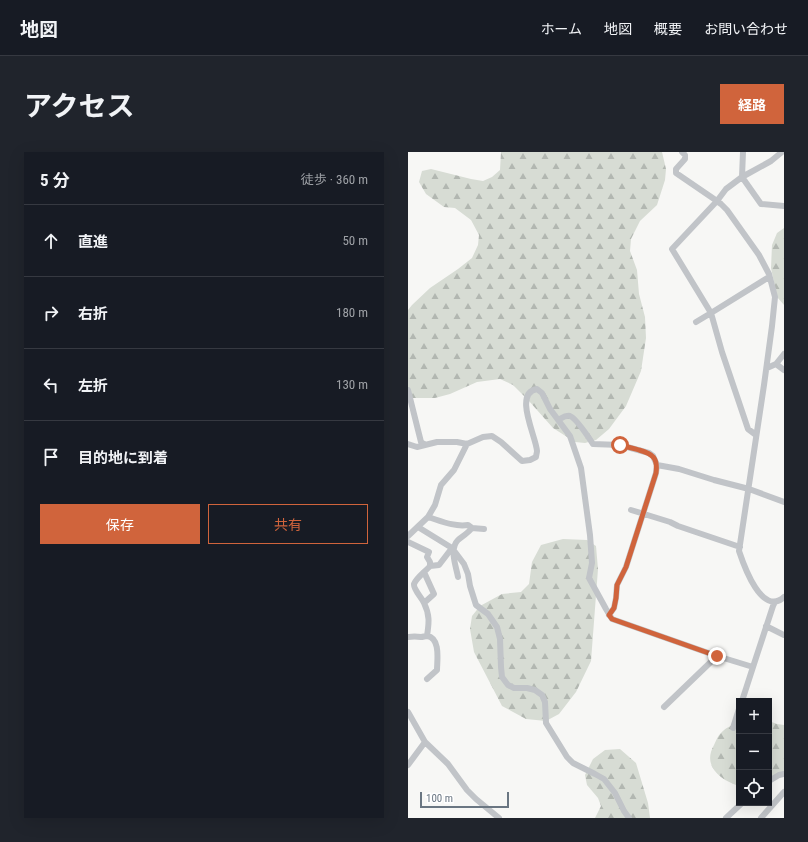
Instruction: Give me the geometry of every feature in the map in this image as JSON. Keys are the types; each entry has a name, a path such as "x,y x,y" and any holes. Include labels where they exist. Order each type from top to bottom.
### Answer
{"street":[{"path":"682,152 685,155 685,159 676,169 676,173 717,201 727,210 759,255 770,277 775,297 767,368 739,551 743,564 758,593 768,600 775,602 784,597"},
{"path":"743,152 742,177 761,204 784,206"},
{"path":"756,435 748,429 722,352 711,313 672,249 717,201 726,189 742,177 771,161 782,152"},
{"path":"696,322 770,277"},
{"path":"767,368 776,364 784,354"},
{"path":"776,364 784,370"},
{"path":"408,444 417,447 437,442 457,442 467,444 483,437 492,436 522,461 530,460 536,457 537,450 526,403 528,394 532,390 537,389 542,393 550,409 570,436 581,468 590,535 592,563 589,578 612,619 753,667"},
{"path":"408,390 421,442 425,445"},
{"path":"558,420 569,416 574,418 593,444 620,445 649,453 653,456 657,465 656,473 626,567 617,585 614,608 609,615"},
{"path":"408,536 428,517 435,505 441,486 454,470 467,444"},
{"path":"657,465 749,489 784,502"},
{"path":"632,510 740,547"},
{"path":"428,517 461,526 468,525 472,528 484,529"},
{"path":"418,527 452,549 464,564 476,605 488,614 497,627 500,640 502,678 508,685 514,688 527,688 542,694 545,702 546,722 567,757 573,764 604,779 615,793 629,818"},
{"path":"427,636 429,626 428,613 414,588 414,585 419,576 430,566 439,565 456,542 470,532 472,528"},
{"path":"408,542 429,552 427,557 430,562 430,566"},
{"path":"452,549 458,577"},
{"path":"424,572 434,594 424,604"},
{"path":"743,698 775,602"},
{"path":"766,626 784,636"},
{"path":"408,637 414,635 421,637 427,636 432,638 436,643 437,670 426,679"},
{"path":"664,706 717,656"},
{"path":"408,712 425,742 448,764 467,790 499,818"},
{"path":"733,728 736,718"},
{"path":"408,765 425,742"},
{"path":"772,779 784,774"},
{"path":"761,818 784,792"},
{"path":"726,818 739,806"}],"green space":[{"path":"501,152 662,152 666,169 665,180 657,205 640,221 631,239 630,251 637,270 639,294 645,317 646,338 641,371 626,406 609,429 596,440 585,443 575,442 553,428 513,385 500,379 477,382 450,394 435,398 412,398 408,396 408,310 430,288 472,258 478,245 479,235 471,220 455,208 444,207 426,194 419,182 422,171 431,169 483,181 492,177 500,170"},
{"path":"784,228 784,305 777,297 771,268 772,245 777,233"},
{"path":"563,539 587,540 596,546 598,569 591,661 576,692 559,714 546,721 526,719 502,706 474,652 470,629 472,616 480,606 502,594 521,592 529,584 532,562 541,545"},
{"path":"772,722 784,725 784,774 772,780"},
{"path":"736,724 736,785 720,776 712,766 710,759 719,735 726,728"},
{"path":"620,749 636,763 648,803 650,818 595,818 601,806 598,798 587,785 585,775 593,759 605,750"}],"route":[{"path":"620,445 649,453 653,456 657,465 656,473 626,567 617,585 614,608 609,615 612,619 717,656"}]}
